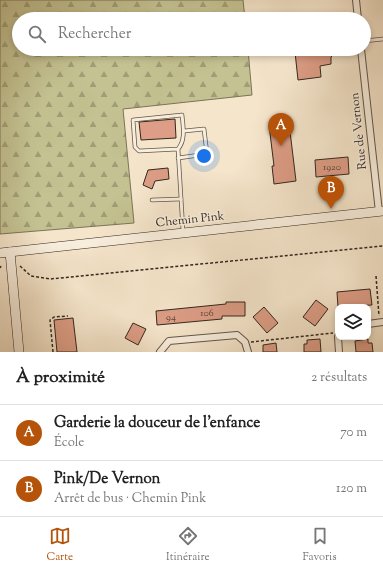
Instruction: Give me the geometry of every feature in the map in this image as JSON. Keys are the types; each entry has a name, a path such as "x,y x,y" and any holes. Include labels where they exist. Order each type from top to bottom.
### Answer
{"main road":[{"name":"Chemin Pink","path":"0,253 381,211"},
{"path":"10,252 19,352"}],"street":[{"path":"356,0 357,12"},
{"name":"Rue de Vernon","path":"362,56 381,211"},
{"path":"371,324 381,322"},
{"path":"160,352 169,341 237,335 245,342 248,352"},
{"path":"338,340 340,352"}],"lane":[{"path":"371,40 383,39"},
{"path":"178,149 138,151 135,147 133,120 182,115 184,131 182,144 178,149 178,158 183,233"},
{"path":"178,158 207,154 204,129 184,131"},
{"path":"152,200 181,199"}],"path":[{"path":"17,264 31,276 50,279 383,246"},
{"path":"376,276 381,322"},
{"path":"53,352 50,320 54,317 68,316"},
{"path":"245,342 330,334 335,332"}],"green space":[{"path":"0,0 243,0 244,12 12,12 12,56 249,56 252,95 123,109 134,223 0,234"}],"building":[{"path":"295,56 332,56 331,64 320,66 321,77 298,80"},
{"path":"175,119 176,138 141,140 139,122"},
{"path":"289,123 296,181 274,184 272,166 274,166 269,125"},
{"path":"348,157 349,174 316,177 315,160"},
{"path":"168,168 169,179 155,181 152,189 143,185 148,170"},
{"path":"370,289 372,305 338,304 337,292"},
{"path":"316,300 328,309 315,326 303,317"},
{"path":"226,302 245,302 245,316 222,316 222,319 157,325 156,311 226,304"},
{"path":"264,307 278,323 267,333 253,317"},
{"path":"73,318 77,352 57,352 54,320"},
{"path":"133,323 146,329 138,345 125,338"},
{"path":"320,339 321,352 304,352 304,344 307,344 307,340"},
{"path":"368,340 368,343 372,343 373,352 356,352 355,341"},
{"path":"276,343 277,352 263,352 263,345"}],"place":[{"name":"Garderie la douceur de l'enfance","path":"281,146"},
{"name":"Pink/De Vernon","path":"331,209"}]}
